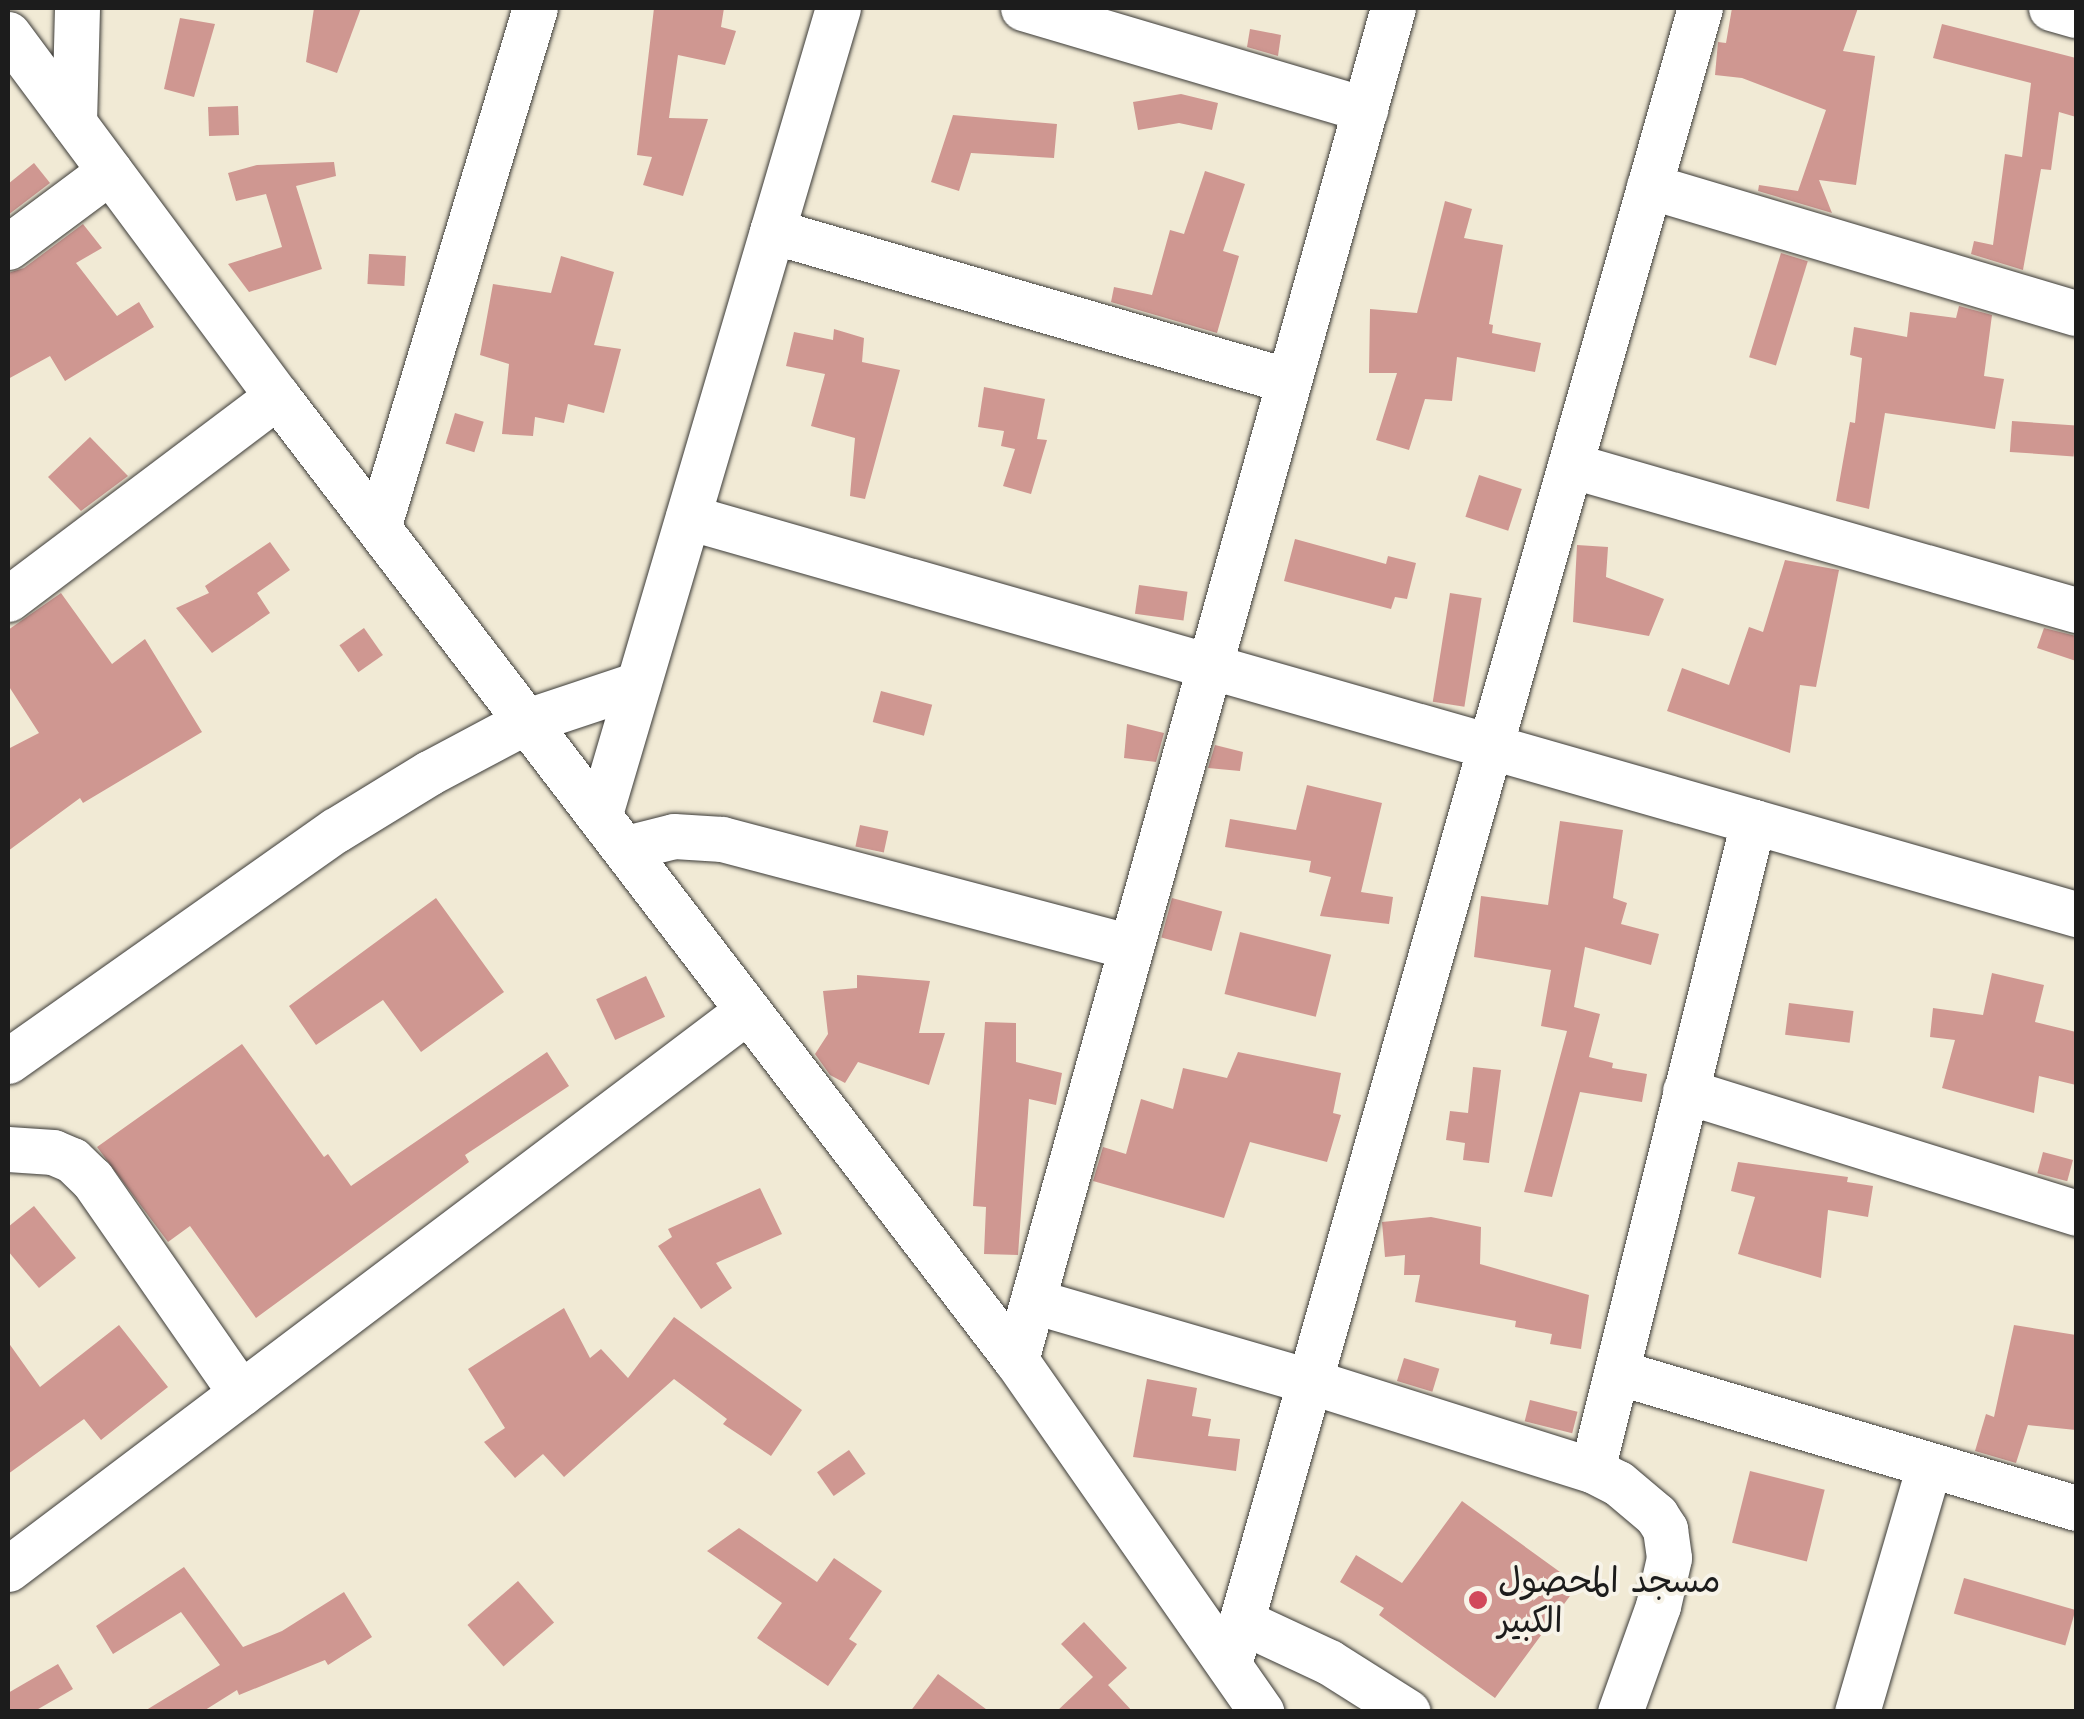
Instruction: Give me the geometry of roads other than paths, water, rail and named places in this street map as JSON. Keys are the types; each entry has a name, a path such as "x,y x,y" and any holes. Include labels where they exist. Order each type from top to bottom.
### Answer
{"street":[{"path":"74,123 77,8"},
{"path":"380,525 535,8"},
{"path":"613,831 638,684 838,8"},
{"path":"1023,8 1365,109"},
{"path":"1016,1360 1393,8"},
{"path":"1236,1641 1700,8"},
{"path":"2051,8 2076,15"},
{"path":"8,34 277,396 1236,1641 1262,1712"},
{"path":"8,247 110,172"},
{"path":"1649,186 2076,313"},
{"path":"772,231 1289,381"},
{"path":"8,599 277,396"},
{"path":"1570,464 2076,610"},
{"path":"688,517 2076,914"},
{"path":"8,1061 336,830 527,721 638,684"},
{"path":"1592,1470 1753,822"},
{"path":"613,831 722,838 1132,947"},
{"path":"8,1569 747,1010"},
{"path":"1685,1091 2076,1213"},
{"path":"8,1149 52,1152 72,1160 92,1179 241,1393"},
{"path":"1032,1301 1309,1381 1592,1470 1645,1502 1664,1529 1670,1558 1658,1606 1620,1712"},
{"path":"1616,1372 2076,1508"},
{"path":"1857,1712 1929,1466"},
{"path":"1236,1641 1328,1662 1408,1712"}],"place":[{"name":"مسجد المحصول الكبير","path":"1478,1600"}]}
